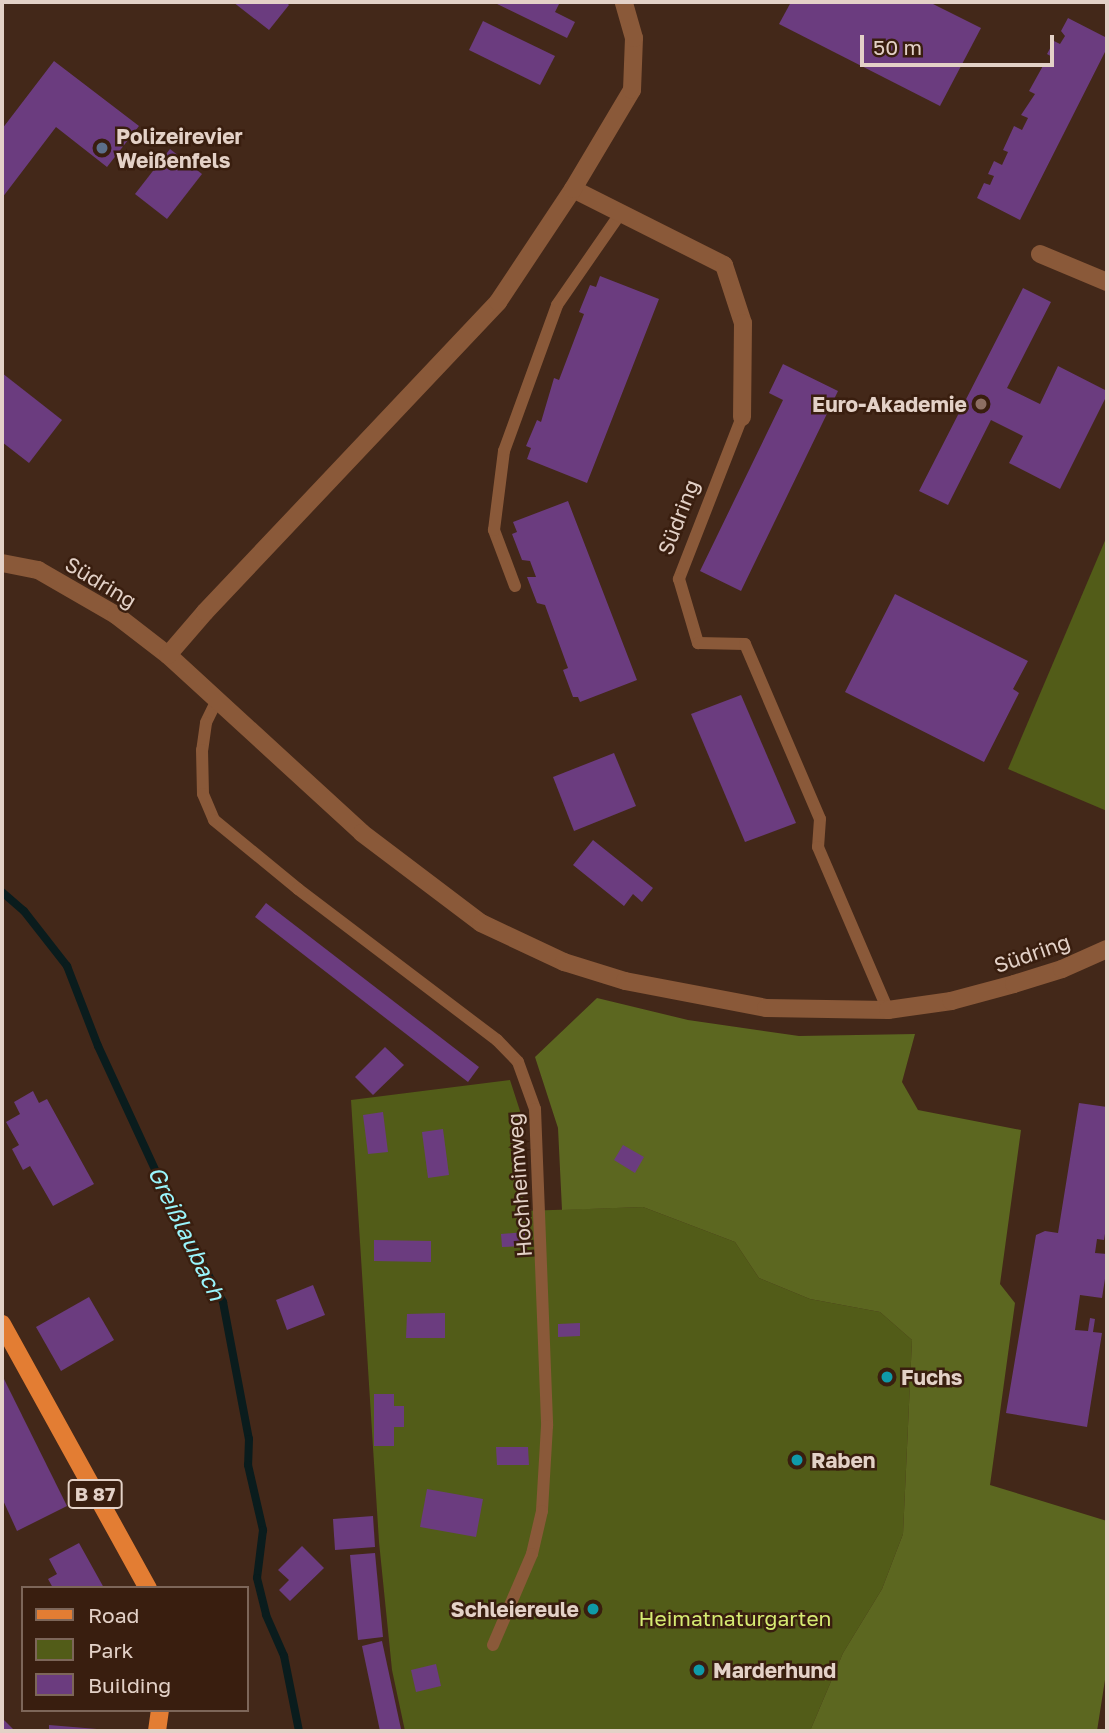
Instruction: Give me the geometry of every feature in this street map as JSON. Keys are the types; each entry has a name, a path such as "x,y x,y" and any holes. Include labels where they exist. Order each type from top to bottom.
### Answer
{"main road":[{"name":"B 87","path":"2,1324 147,1586"},
{"path":"157,1731 160,1712"}],"street":[{"path":"168,656 205,611 498,302 573,188 632,90 634,38 624,2"},
{"name":"Südring","path":"573,188 620,215 724,265 743,323 742,417"},
{"path":"1040,254 1107,282"},
{"name":"Südring","path":"2,563 38,570 116,615 168,656 362,833 481,923 564,962 625,981 766,1008 888,1010 951,1001 1014,984 1062,969 1107,949"}],"lane":[{"path":"515,586 494,530 504,451 557,305 620,215"},
{"name":"Südring","path":"742,417 679,579 698,643 745,644 820,818 818,847 888,1010"},
{"name":"Hochheimweg","path":"217,700 206,723 202,750 203,794 215,820 298,889 497,1040 519,1062 535,1109 547,1426 542,1511 532,1554 492,1645"}],"green space":[{"path":"1107,536 1107,811 1008,769"},
{"path":"597,998 688,1020 799,1036 915,1034 902,1082 918,1110 1021,1130 1000,1284 1015,1303 990,1485 1107,1521 1107,1667 1097,1731 810,1731 843,1653 882,1589 903,1534 912,1340 880,1312 810,1299 759,1278 735,1242 643,1207 562,1210 558,1128 535,1057"},
{"name":"Heimatnaturgarten","path":"510,1080 521,1114 523,1211 643,1207 735,1242 759,1278 810,1299 880,1312 912,1340 903,1534 882,1589 843,1653 810,1731 405,1731 392,1670 379,1542 351,1100"}],"building":[{"path":"233,2 286,2 289,5 269,30"},
{"path":"493,2 560,2 555,12 575,22 567,38"},
{"path":"791,2 929,2 981,28 940,106 779,24"},
{"path":"1068,18 1107,38 1107,48 1020,220 977,198 984,183 990,185 994,176 988,174 994,161 1002,165 1008,152 1003,150 1014,126 1022,130 1028,118 1021,115 1035,94 1029,91 1044,64 1049,67 1054,58 1047,54 1054,41 1060,44 1065,36 1061,31"},
{"path":"483,21 555,56 540,85 469,50"},
{"name":"Polizeirevier Weißenfels","path":"54,61 139,126 107,167 56,127 2,198 2,129"},
{"path":"170,149 202,174 167,219 135,194"},
{"path":"600,276 659,299 587,483 527,459 531,448 526,446 537,420 541,422 554,378 559,380 584,314 579,312 590,285 596,287"},
{"path":"1023,288 1051,302 1007,388 1040,404 1058,366 1107,391 1107,395 1060,489 1009,463 1023,436 991,420 948,505 919,491"},
{"path":"783,364 838,391 741,591 700,571 783,400 769,393"},
{"path":"2,373 62,420 29,463 2,442"},
{"path":"568,501 637,680 580,702 578,697 573,697 563,670 568,668 545,605 537,603 527,577 536,577 530,561 522,560 512,534 517,532 513,522"},
{"path":"895,594 1028,661 1013,689 1019,693 984,762 845,692"},
{"path":"741,695 796,823 745,842 691,714"},
{"path":"614,753 636,806 574,831 553,777"},
{"path":"593,840 653,888 642,902 633,894 624,906 573,865"},
{"path":"266,903 479,1067 468,1082 255,917"},
{"path":"385,1047 404,1065 373,1095 355,1077"},
{"path":"33,1091 39,1103 47,1099 94,1184 53,1206 30,1166 23,1170 12,1149 19,1145 6,1122 20,1114 14,1102"},
{"path":"1079,1103 1107,1107 1107,1221 1104,1240 1097,1239 1095,1253 1107,1254 1107,1266 1102,1298 1080,1295 1075,1330 1088,1331 1090,1318 1095,1319 1093,1332 1102,1333 1087,1427 1006,1413 1036,1235 1045,1231 1058,1233"},
{"path":"383,1112 388,1152 368,1154 363,1115"},
{"path":"443,1129 449,1175 428,1178 422,1132"},
{"path":"623,1145 644,1157 635,1173 614,1160"},
{"path":"525,1232 525,1246 502,1247 501,1234"},
{"path":"374,1240 431,1241 431,1262 374,1261"},
{"path":"313,1285 325,1315 287,1330 276,1300"},
{"path":"89,1297 114,1340 61,1371 36,1327"},
{"path":"445,1313 445,1338 406,1338 407,1314"},
{"path":"580,1323 580,1336 558,1337 558,1324"},
{"path":"2,1375 67,1506 17,1531 2,1498"},
{"path":"374,1394 394,1394 394,1406 404,1406 404,1427 394,1427 394,1446 374,1446"},
{"path":"496,1447 528,1447 529,1465 497,1465"},
{"path":"427,1489 483,1499 476,1537 420,1527"},
{"path":"373,1516 375,1547 335,1550 333,1519"},
{"path":"79,1543 103,1586 52,1586 48,1579 57,1574 49,1559"},
{"path":"302,1546 324,1568 290,1601 279,1590 289,1580 278,1570"},
{"path":"375,1553 383,1637 358,1640 350,1555"},
{"path":"382,1641 401,1729 392,1731 380,1731 362,1646"},
{"path":"436,1664 441,1686 416,1692 411,1670"},
{"path":"2,1718 15,1731 2,1731"},
{"path":"49,1725 97,1729 97,1731 49,1731"}],"waterway":[{"name":"Greißlaubach","path":"2,892 24,911 67,966 98,1046 176,1215 223,1302 249,1439 248,1465 263,1530 257,1578 266,1615 284,1656 299,1731"}],"place":[{"name":"Polizeirevier Weißenfels","path":"102,148"},
{"name":"Euro-Akademie","path":"981,404"},
{"name":"Fuchs","path":"887,1377"},
{"name":"Raben","path":"797,1460"},
{"name":"Schleiereule","path":"593,1609"},
{"name":"Marderhund","path":"699,1670"}]}
